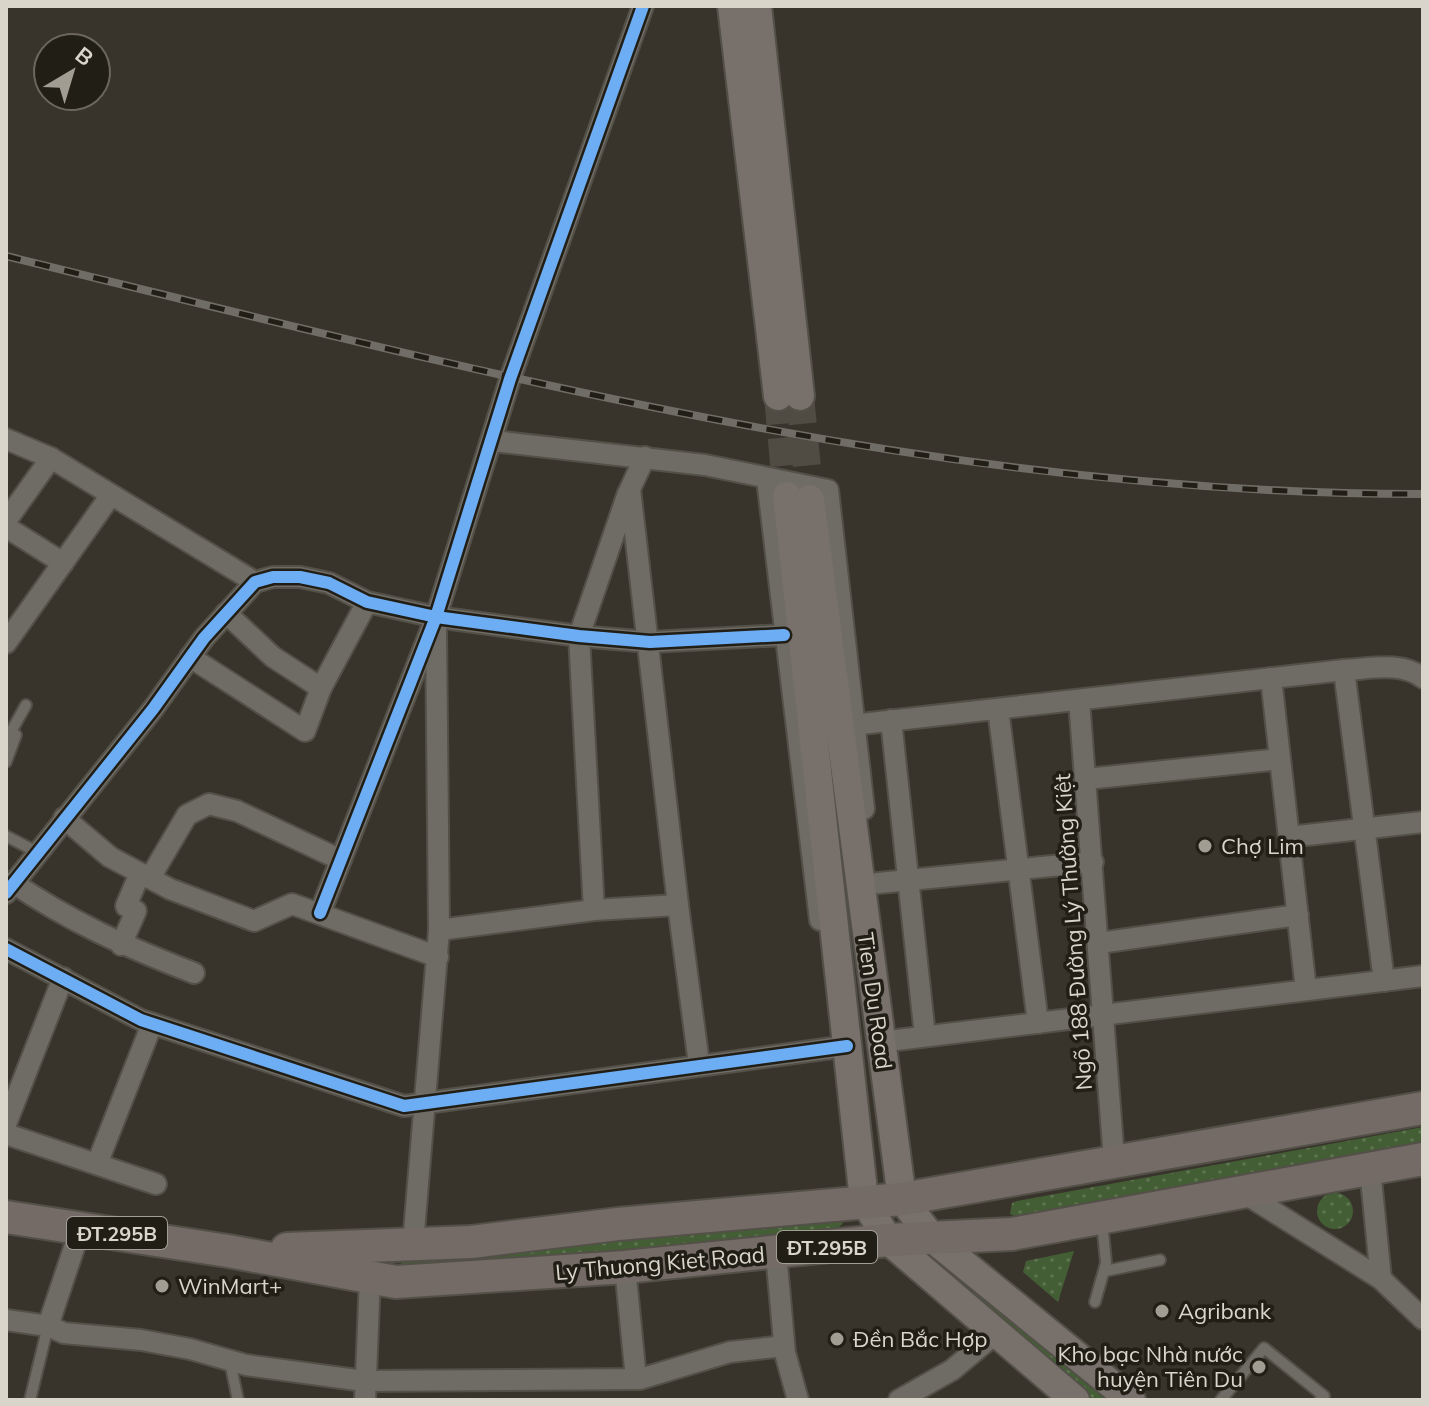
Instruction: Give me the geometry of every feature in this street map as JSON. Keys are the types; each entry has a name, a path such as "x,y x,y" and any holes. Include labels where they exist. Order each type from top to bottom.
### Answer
{"main road":[{"path":"732,6 789,396 757,6"},
{"name":"Tien Du Road","path":"788,491 865,883 880,1042 902,1199 932,1238 1131,1400"},
{"name":"Tien Du Road","path":"835,727 839,976 864,1200 888,1240 1075,1400"},
{"name":"Ly Thuong Kiet Road","path":"228,1251 471,1242 864,1200 902,1199 1423,1108"},
{"name":"Ly Thuong Kiet Road","path":"6,1217 228,1251 396,1282 625,1267 888,1240 1012,1234 1423,1159"}],"street":[{"path":"320,913 436,617 510,379 643,6"},
{"path":"6,439 51,458 255,582"},
{"path":"493,441 645,457 788,491 828,490 835,727 1344,670 1389,668 1413,671 1423,678"},
{"path":"594,910 579,636 630,489 645,457"},
{"path":"51,458 6,524 63,563"},
{"path":"630,489 699,1064"},
{"path":"788,491 784,635 824,957 839,976"},
{"path":"6,643 111,495"},
{"path":"194,973 121,945 9,888 190,657 255,582 273,577 300,577 329,583 367,602 436,617 579,636 650,642 784,635"},
{"path":"190,657 305,731 321,688 367,602"},
{"path":"226,613 273,657 321,688"},
{"path":"413,1244 439,930 436,617"},
{"path":"1344,670 1384,981"},
{"path":"1271,678 1306,990"},
{"name":"Ngõ 188 Đường Lý Thường Kiệt","path":"1079,700 1114,1160"},
{"path":"998,709 1038,1023"},
{"path":"891,720 925,1036"},
{"path":"1086,779 1280,759"},
{"path":"121,945 136,911 126,906 187,815 209,804 237,811 341,860"},
{"path":"64,818 110,857 145,876 254,921 292,904 438,957"},
{"path":"1289,837 1423,822"},
{"path":"865,883 1093,862"},
{"path":"439,930 594,910 678,905"},
{"path":"1099,943 1298,915"},
{"path":"6,949 152,1024 404,1106 847,1046"},
{"path":"880,1042 1423,976"},
{"path":"6,1124 63,978"},
{"path":"97,1164 152,1024"},
{"path":"6,1134 156,1184"},
{"path":"1370,1169 1381,1279"},
{"path":"1244,1193 1381,1279 1423,1319"},
{"path":"48,1326 81,1227"},
{"path":"776,1253 784,1346 798,1400"},
{"path":"625,1267 636,1379"},
{"path":"365,1390 370,1277"},
{"path":"6,1320 48,1326 64,1333 190,1349 230,1362 365,1390 636,1379 730,1352 784,1346"},
{"path":"899,1400 952,1370 995,1334"}],"lane":[{"path":"7,738 26,705"},
{"path":"6,762 16,735 7,738"},
{"path":"6,836 37,852"},
{"path":"1095,1302 1105,1271 1102,1219"},
{"path":"1105,1271 1160,1260"},
{"path":"30,1400 48,1326"},
{"path":"1221,1400 1264,1348 1324,1396 1320,1400"},
{"path":"230,1362 238,1400"}],"green space":[{"path":"1423,1127 1423,1141 1017,1217 1010,1214 1012,1203 1017,1201"},
{"path":"1335,1193 1347,1199 1353,1211 1347,1223 1335,1229 1323,1223 1317,1211 1323,1199"},
{"path":"839,1217 843,1223 835,1231 646,1252 403,1266 399,1260"},
{"path":"1074,1251 1058,1302 1023,1272 1026,1261"},
{"path":"978,1291 1120,1400 1094,1400 970,1297"}],"tunnel":[{"path":"778,396 787,496"},
{"path":"800,396 810,499"}],"railway":[{"path":"6,256 532,382 708,418 885,449 1063,473 1243,489 1423,494"}],"cycle path":[{"path":"320,913 436,617 510,379 643,6"},
{"path":"6,893 153,709 204,638 255,582 273,577 300,577 329,583 367,602 436,617 579,636 650,642 784,635"},
{"path":"6,949 141,1020 404,1106 847,1046"}],"place":[{"name":"Chợ Lim","path":"1205,846"},
{"name":"WinMart+","path":"162,1286"},
{"name":"Agribank","path":"1162,1311"},
{"name":"Đền Bắc Hợp","path":"837,1339"},
{"name":"Kho bạc Nhà nước huyện Tiên Du","path":"1259,1367"}]}
